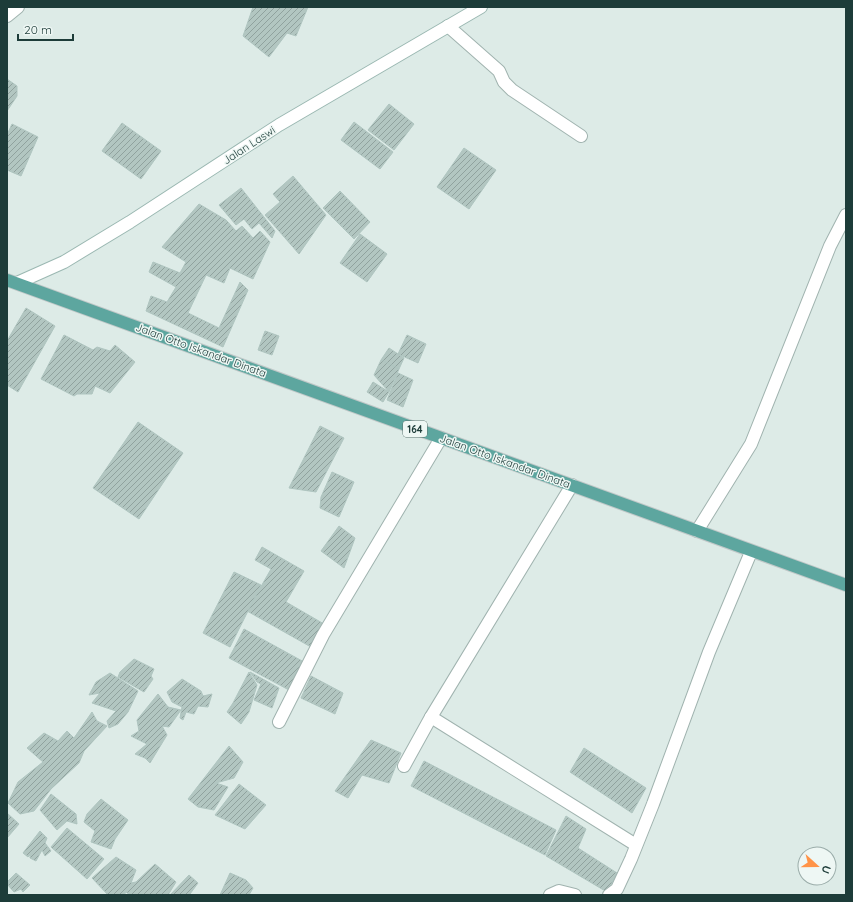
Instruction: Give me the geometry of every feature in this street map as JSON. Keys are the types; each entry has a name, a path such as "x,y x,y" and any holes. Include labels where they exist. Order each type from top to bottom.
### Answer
{"main road":[{"name":"Jalan Otto Iskandar Dinata","path":"12,281 572,485 751,552 846,585"}],"street":[{"path":"7,16 18,7"},
{"name":"Jalan Laswi","path":"12,281 70,258 130,222 279,125 481,7"},
{"path":"448,26 499,71 504,82 512,90 580,136"},
{"path":"697,531 751,444 830,246 846,215"},
{"path":"279,722 335,614 441,438"},
{"path":"404,766 431,716 572,485"},
{"path":"610,895 616,889 636,845 709,652 751,552"},
{"path":"431,716 636,845"},
{"path":"550,895 559,891 575,895"}],"building":[{"path":"253,7 308,7 296,36 287,33 269,57 243,36"},
{"path":"7,79 17,86 17,96 7,111"},
{"path":"389,104 414,124 394,150 368,130"},
{"path":"354,122 393,152 380,169 341,140"},
{"path":"122,123 161,151 141,179 102,151"},
{"path":"12,124 38,137 21,176 7,170 7,135"},
{"path":"464,148 496,170 469,209 437,187"},
{"path":"293,176 326,215 299,254 265,215 280,202 273,194"},
{"path":"241,188 275,231 272,238 259,223 252,229 244,219 236,225 219,205"},
{"path":"340,191 370,222 354,239 323,208"},
{"path":"199,204 226,220 236,231 242,226 253,238 260,231 270,242 253,279 230,268 224,283 206,275 188,313 219,328 240,282 248,290 223,347 146,311 151,296 167,302 176,287 149,272 153,262 180,273 186,262 162,247"},
{"path":"360,234 387,254 367,282 340,263"},
{"path":"26,308 55,326 18,392 7,385 7,341"},
{"path":"265,331 279,336 272,355 258,350"},
{"path":"64,335 93,350 97,347 110,351 115,345 135,362 110,393 95,386 92,394 77,394 74,396 41,379"},
{"path":"407,335 426,344 418,363 398,354"},
{"path":"389,348 404,358 399,369 381,360"},
{"path":"381,360 399,369 389,392 374,375"},
{"path":"398,373 413,380 403,407 387,400"},
{"path":"373,382 389,392 383,402 367,392"},
{"path":"138,422 183,453 139,519 93,488"},
{"path":"320,426 344,438 316,492 289,488"},
{"path":"332,472 354,482 339,517 320,508 321,497"},
{"path":"339,526 355,538 344,568 321,551"},
{"path":"262,547 304,571 286,602 324,624 311,647 247,611 271,569 255,560"},
{"path":"234,572 261,585 230,647 203,633"},
{"path":"244,629 304,662 289,690 229,658"},
{"path":"134,659 154,669 151,676 153,679 144,692 118,677 120,672"},
{"path":"249,672 257,685 249,712 241,724 227,712"},
{"path":"250,672 279,688 272,708 254,700 261,684 257,682"},
{"path":"110,673 138,691 128,712 118,724 109,728 107,721 116,711 92,703 100,693 89,695 96,682"},
{"path":"311,676 343,693 335,714 301,698"},
{"path":"182,679 201,691 203,696 212,694 208,707 198,706 194,714 186,712 183,720 180,718 182,707 172,702 167,692"},
{"path":"158,694 168,707 181,710 169,727 162,726 167,735 150,763 145,758 135,754 147,744 131,736 139,731 137,720"},
{"path":"92,712 97,721 107,726 84,751 79,763 51,789 34,811 20,814 8,803 18,782 43,762 27,748 44,733 58,741 67,731 74,738"},
{"path":"371,740 401,753 389,783 362,775 348,798 335,791"},
{"path":"229,746 243,762 234,778 216,783 228,787 214,810 198,807 188,799"},
{"path":"584,748 646,788 632,813 570,772"},
{"path":"424,761 556,830 545,855 411,786"},
{"path":"239,784 266,805 245,829 215,815"},
{"path":"51,794 76,814 77,824 67,821 57,830 40,810"},
{"path":"101,799 128,820 115,839 111,849 91,842 95,831 84,822 87,814"},
{"path":"7,813 19,824 7,838"},
{"path":"566,816 586,829 578,848 617,873 607,892 546,856"},
{"path":"67,828 104,859 87,879 51,847"},
{"path":"40,831 47,838 45,843 51,851 45,856 42,850 36,861 30,858 30,855 28,857 23,853"},
{"path":"116,857 136,870 131,883 136,882 155,864 176,882 168,895 130,895 126,892 124,895 108,895 92,878"},
{"path":"16,873 30,885 23,892 21,889 14,892 7,884 7,882"},
{"path":"230,873 246,880 253,888 249,895 220,895"},
{"path":"189,875 198,883 190,894 192,895 170,895"}]}
